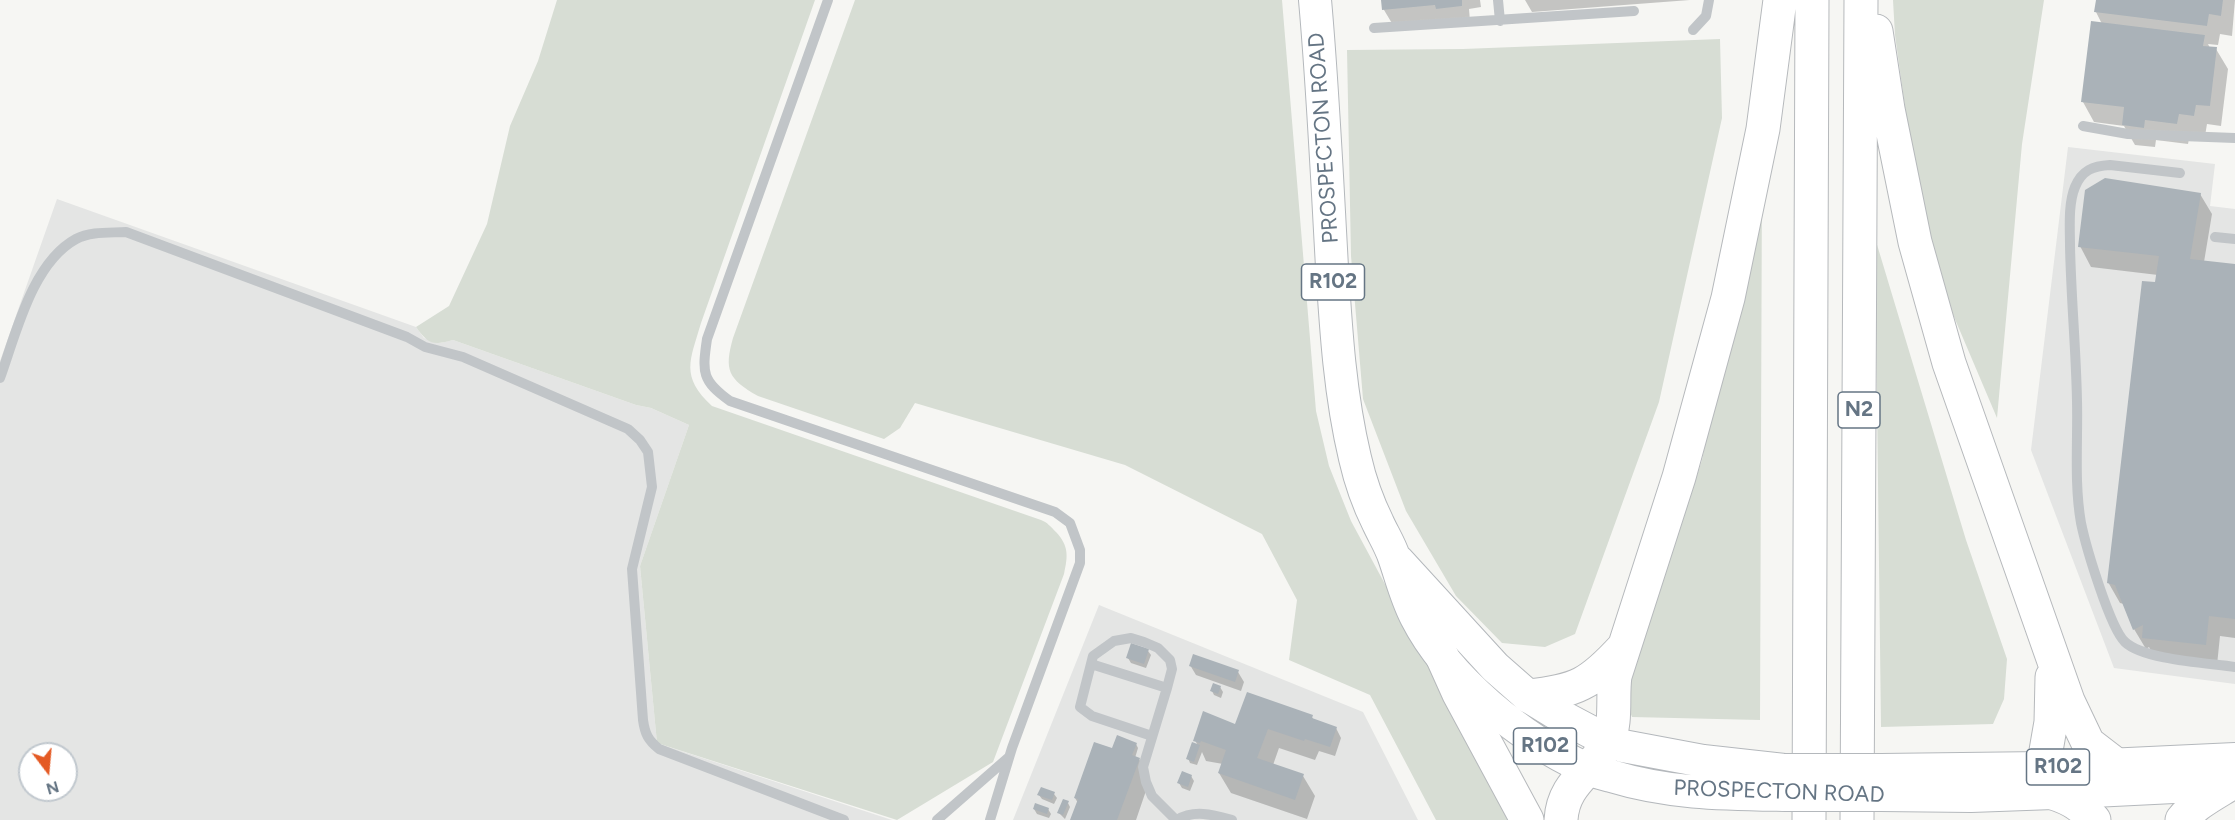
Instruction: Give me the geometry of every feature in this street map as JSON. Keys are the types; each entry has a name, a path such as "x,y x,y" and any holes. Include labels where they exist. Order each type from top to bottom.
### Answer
{"highway":[{"path":"1561,820 1567,794 1599,756 1608,741 1613,725 1615,676 1679,477 1728,298 1763,129 1780,0"},
{"name":"N2","path":"1809,820 1812,0"},
{"name":"N2","path":"1857,820 1861,0"},
{"path":"1871,0 1887,109 1915,242 1949,363 2052,657 2082,735 2099,753 2114,763"},
{"path":"1528,696 1552,693 1587,681 1600,673 1623,648"},
{"path":"1441,654 1527,820"},
{"path":"2052,657 2048,781 2082,806 2094,820"},
{"path":"2182,820 2187,813 2233,775"}],"main road":[{"name":"PROSPECTON ROAD","path":"1315,0 1338,350 1345,409 1355,460 1367,497 1394,556 1416,618 1441,654 1478,695 1511,724 1544,746 1586,769 1636,784 1705,794 1784,782 2048,781 2233,775"},
{"name":"PROSPECTON ROAD","path":"1394,556 1495,667 1528,696 1559,715 1608,741 1703,761 1784,782"},
{"name":"PROSPECTON ROAD","path":"2048,781 2114,763 2233,775"}],"lane":[{"path":"828,0 707,339 706,378 715,390 730,401 1002,492 1055,512 1070,523 1080,550 1080,563 1010,756 990,820"},
{"path":"1498,0 1500,21"},
{"path":"1693,30 1706,16 1709,0"},
{"path":"1374,28 1634,11"},
{"path":"2083,126 2128,134 2235,138"},
{"path":"2180,173 2100,165 2090,168 2080,176 2074,189 2070,248 2077,400 2078,495 2081,524 2113,623 2118,635 2125,642 2142,653 2235,667"},
{"path":"0,378 32,293 43,272 59,252 77,239 99,233 126,232 407,337 425,347 463,357 628,429 640,440 648,452 651,466 652,487 632,569 643,720 649,741 659,749 844,820"},
{"path":"2215,237 2235,239"},
{"path":"1152,736 1092,716 1080,707 1093,656 1113,641 1131,638 1144,642 1158,648 1170,660 1172,669 1143,767 1152,796 1176,820 1197,814 1211,814 1232,820"},
{"path":"1091,664 1167,688"},
{"path":"937,820 1010,756"}],"shaded area":[{"path":"557,0 815,0 701,323 690,368 695,386 712,406 1043,521 1056,532 1065,547 1067,556 1064,574 993,762 897,820 657,743 640,566 689,425 651,408 636,405 453,340 432,342 424,337 416,327 449,306 487,224 510,126 538,61"},
{"path":"855,0 1282,0 1316,411 1329,466 1351,521 1512,820 1436,820 1370,695 1289,660 1297,600 1262,534 1125,465 915,403 900,428 884,439 758,396 735,379 729,366 733,338"},
{"path":"1893,0 2044,0 2022,144 1997,418 1946,298 1912,158 1895,35"},
{"path":"1720,39 1722,118 1659,402 1575,634 1545,647 1502,643 1456,596 1406,511 1363,399 1351,256 1347,50 1463,49"},
{"path":"2068,147 2215,164 2210,206 2235,209 2235,684 2114,668 2031,450"},
{"path":"1762,170 1760,720 1632,717 1617,679 1663,581 1702,460"},
{"path":"57,199 416,327 424,338 441,343 453,340 636,405 651,408 689,425 640,566 657,743 892,820 0,820 0,361"},
{"path":"1875,238 1966,540 2007,659 2004,699 1993,724 1881,727"},
{"path":"1099,605 1363,712 1418,820 1013,820"}],"building":[{"path":"1381,0 1462,0 1462,6 1436,9 1435,5 1382,10"},
{"path":"2096,0 2223,0 2221,16 2209,14 2207,26 2094,12"},
{"path":"2091,21 2205,35 2203,46 2217,47 2210,106 2196,105 2194,116 2179,114 2177,124 2145,120 2144,128 2122,125 2124,107 2081,102"},
{"path":"2105,178 2201,193 2190,259 2235,264 2235,619 2209,616 2206,645 2142,638 2143,625 2133,630 2115,585 2107,583 2142,281 2155,282 2159,256 2078,247 2085,190"},
{"path":"1131,643 1149,649 1144,664 1126,658"},
{"path":"1193,654 1239,670 1235,682 1189,666"},
{"path":"1213,683 1221,686 1218,694 1210,691"},
{"path":"1247,692 1313,715 1312,718 1337,727 1330,747 1268,729 1257,758 1304,774 1295,800 1218,773 1226,750 1201,741 1200,743 1193,741 1203,711 1235,724"},
{"path":"1117,735 1137,743 1132,755 1140,758 1117,820 1070,820 1078,799 1074,798 1094,742 1112,748"},
{"path":"1192,742 1200,745 1194,762 1186,759"},
{"path":"1182,771 1192,775 1188,787 1177,783"},
{"path":"1041,787 1055,792 1052,800 1037,795"},
{"path":"1063,799 1069,801 1063,815 1057,813"},
{"path":"1035,803 1049,808 1047,814 1033,809"}]}
